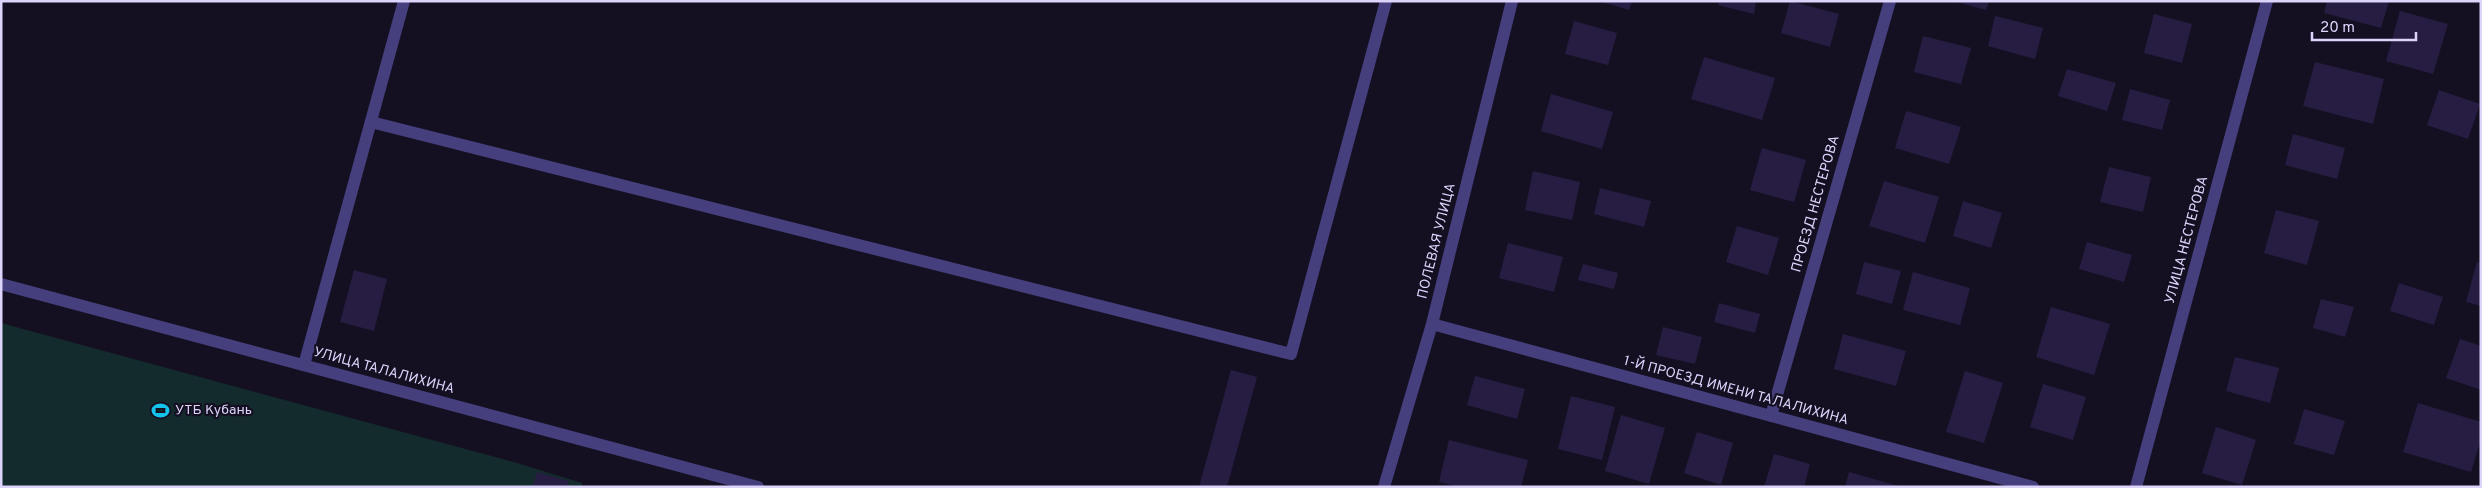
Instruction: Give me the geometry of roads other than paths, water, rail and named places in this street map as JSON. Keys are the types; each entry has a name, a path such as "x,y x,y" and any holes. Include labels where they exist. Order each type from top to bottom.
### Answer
{"street":[{"path":"304,365 404,1"},
{"path":"371,122 1291,354 1386,1"},
{"name":"ПОЛЕВАЯ УЛИЦА","path":"1384,487 1432,324 1512,1"},
{"name":"ПРОЕЗД НЕСТЕРОВА","path":"1771,416 1890,1"},
{"name":"УЛИЦА НЕСТЕРОВА","path":"2136,487 2267,1"},
{"name":"УЛИЦА ТАЛАЛИХИНА","path":"1,284 758,487"},
{"name":"1-Й ПРОЕЗД ИМЕНИ ТАЛАЛИХИНА","path":"1432,324 2033,487"}],"place":[{"name":"УТБ Кубань","path":"161,410"}]}
